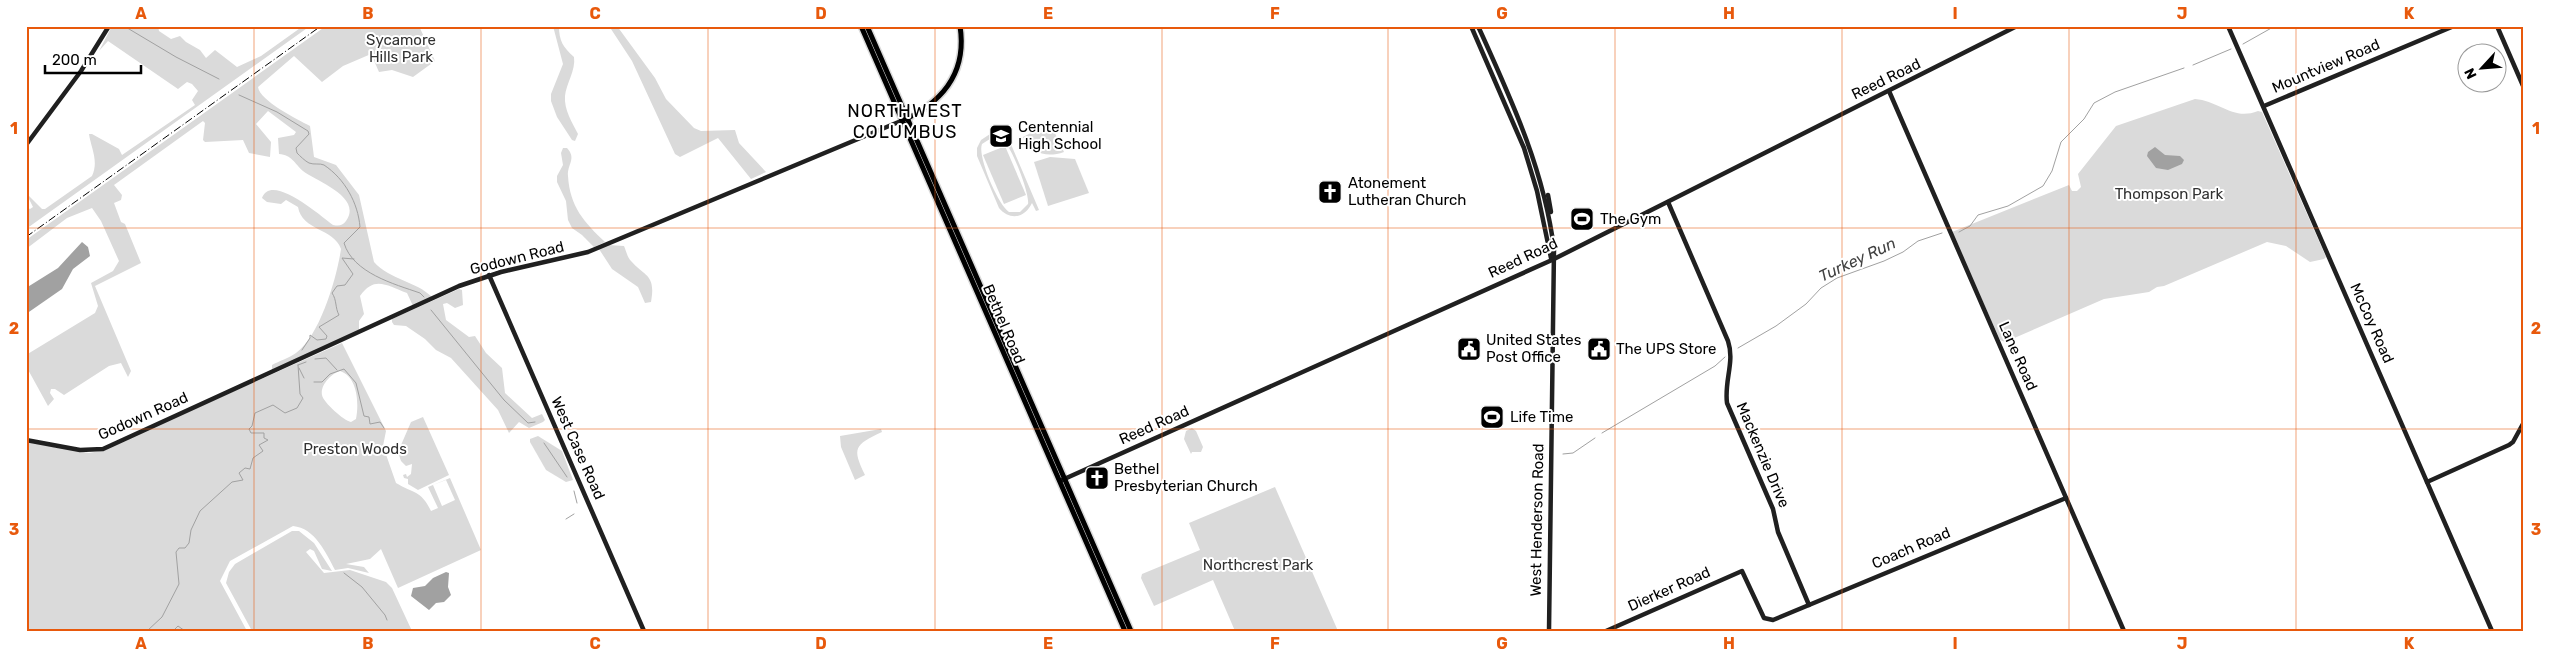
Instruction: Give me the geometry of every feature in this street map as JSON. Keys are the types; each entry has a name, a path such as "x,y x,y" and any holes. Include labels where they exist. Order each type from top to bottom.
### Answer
{"main road":[{"path":"26,145 81,71 110,26"},
{"name":"Bethel Road","path":"861,26 1058,482 1125,631"},
{"name":"Bethel Road","path":"867,26 1131,631"},
{"name":"Godown Road","path":"26,440 80,450 103,449 459,286 489,275 588,252 908,118 932,104 944,92 952,79 961,50 960,26"},
{"name":"West Henderson Road","path":"1471,26 1524,148 1536,184 1548,250 1552,260"},
{"name":"West Henderson Road","path":"1478,26 1530,147 1549,217 1554,249 1552,260 1549,631"},
{"name":"Reed Road","path":"1058,482 1552,260 2017,26"},
{"name":"McCoy Road","path":"2228,26 2492,631"},
{"name":"Mountview Road","path":"2264,106 2454,26"},
{"path":"2497,26 2524,88"},
{"name":"Lane Road","path":"1889,91 2124,631"},
{"path":"1548,195 1552,214 1549,217"},
{"name":"Mackenzie Drive","path":"1668,202 1728,341 1732,359 1726,392 1727,403 1773,509 1778,532 1809,605"},
{"name":"West Case Road","path":"489,275 644,631"},
{"path":"2427,482 2509,446 2524,422"},
{"name":"Coach Road","path":"1766,620 1773,620 2066,498"},
{"name":"Dierker Road","path":"1606,631 1742,570 1762,616 1766,620"}],"green space":[{"path":"112,26 158,26 159,31 171,39 180,36 200,50 206,58 215,50 237,67 261,56 303,26 310,26 26,229 26,207 30,209 33,207 26,193 42,209 45,209 92,176 95,160 89,134 119,149 122,155 195,105 192,100 198,91 192,84 187,82 178,89 108,41 99,51"},
{"name":"Sycamore Hills Park","path":"326,26 419,26 435,61 413,77 392,70 379,72 371,54 343,66 322,82 294,56 258,87 260,92 272,104 310,126 314,157 336,165 359,195 374,262 388,273 418,287 432,297 413,306 407,293 382,284 371,286 360,296 364,314 359,321 359,330 272,371 272,365 296,353 313,334 326,305 336,275 341,249 332,237 305,221 298,207 286,200 281,204 267,202 262,198 267,191 275,190 285,193 296,198 337,226 342,225 346,221 350,212 348,204 336,191 303,171 290,158 279,154 278,138 294,135 296,132 268,111 256,124 271,142 270,157 249,153 243,140 205,142 203,140 205,123 203,121 114,185 122,195 121,200 114,203 141,263 95,286 131,371 128,377 121,363 109,366 64,395 55,389 51,389 50,393 54,399 48,406 26,366 26,355 95,313 98,306 91,283 113,271 119,261 101,221 92,208 67,218 26,249 26,240"},
{"path":"553,26 559,26 562,43 574,57 574,67 566,91 565,101 569,116 578,134 575,141 572,140 557,117 551,101 551,94 563,64"},
{"path":"609,26 617,26 655,78 666,99 694,128 701,131 735,130 739,143 766,172 751,179 718,138 680,157 675,154 632,61"},
{"name":"Thompson Park","path":"2195,99 2241,114 2262,112 2326,257 2310,262 2286,246 2267,242 2149,292 2104,299 2005,342 2000,340 1952,232 2069,185 2072,191 2077,191 2081,187 2078,174 2116,126"},
{"path":"1050,123 1064,152 1052,155 1040,153 1035,151 1023,137"},
{"path":"990,134 1001,135 1010,142 1039,210 1036,211 1032,203 1021,215 1012,216 999,208 977,156 977,148 981,140","holes":["993,137 1004,141 1016,161 1028,199 1028,204 1020,212 1009,212 1004,208 994,191 985,169 981,150 982,144"]},
{"path":"1005,146 1026,195 1004,204 983,155"},
{"path":"563,148 567,148 571,155 568,176 569,187 575,205 585,221 605,242 594,247 572,228 568,220 566,201 557,182 557,176 563,165 561,153"},
{"path":"1050,157 1075,159 1089,193 1048,206 1034,162"},
{"path":"608,245 624,246 630,259 648,277 652,286 651,302 645,303 638,287 612,269 599,249"},
{"path":"459,289 462,290 463,305 455,308 447,303 443,304 446,320 469,337 475,336 486,353 502,368 505,393 532,418 542,414 545,420 543,422 529,428 519,422 509,433 498,410 451,358 436,350 425,339 406,326 394,325 392,322 392,319"},
{"name":"Preston Woods","path":"342,343 386,431 383,446 396,483 417,493 424,499 431,511 438,508 428,487 450,478 481,550 398,588 381,549 370,559 346,564 364,567 369,573 348,568 335,570 324,549 314,536 308,531 293,526 230,561 220,581 247,631 28,631 26,625 26,442 89,453 100,451","holes":["340,371 351,379 356,392 356,419 351,422 334,411 322,395 323,387 327,380","446,480 455,500 442,506 433,485"]},
{"path":"423,417 449,475 418,490 408,484 408,479 404,478 403,475 406,474 407,477 411,474 412,464 406,466 401,461 398,452 411,422"},
{"path":"1192,428 1196,431 1203,447 1201,452 1192,452 1191,454 1184,439 1186,431"},
{"path":"881,429 882,432 866,440 858,448 858,459 865,475 855,480 841,447 840,436"},
{"path":"538,436 562,451 573,480 566,482 546,470 530,442 530,439"},
{"name":"Northcrest Park","path":"1275,487 1338,631 1235,631 1213,580 1154,606 1141,578 1142,574 1200,550 1189,523"},
{"path":"292,531 299,531 314,543 332,571 322,569 314,551 310,549 306,552 324,573 350,570 386,582 392,588 412,631 252,631 226,583 229,572 235,564"}],"shaded area":[{"path":"2155,147 2165,155 2180,156 2184,160 2182,164 2168,170 2156,168 2147,156 2148,152"},
{"path":"82,242 88,247 90,256 73,269 62,289 26,314 26,288 58,268"},
{"path":"446,572 449,573 448,587 451,595 444,602 436,603 429,610 411,596 413,588 425,586 433,578"}],"waterway":[{"path":"124,26 176,57 219,79"},
{"name":"Turkey Run","path":"2243,44 2275,26"},
{"name":"Turkey Run","path":"2193,65 2231,49"},
{"name":"Turkey Run","path":"1959,232 1970,226 1978,215 2008,206 2043,186 2052,171 2061,142 2084,119 2094,103 2115,92 2184,68"},
{"path":"239,95 277,112 308,131 309,134 296,148 297,153 309,163 324,165 338,177 349,192 356,209 360,227 344,243 349,253 365,270 398,286 420,293 424,297"},
{"name":"Turkey Run","path":"1738,348 1776,326 1806,304 1821,288 1837,278 1884,261 1903,252 1918,241 1942,233"},
{"path":"302,350 310,335 317,340 326,339 327,336 319,327 339,315 332,293 337,286 345,285 353,274 342,258 354,259"},
{"path":"431,310 504,400 528,423 535,422"},
{"name":"Turkey Run","path":"1602,433 1715,366 1725,357"},
{"path":"315,359 326,358 337,370"},
{"path":"298,365 306,362"},
{"path":"147,631 162,617 179,584 176,552 179,548 185,548 189,543 191,530 200,511 232,482 243,480 239,473 245,468 250,469 253,458 263,451 259,445 268,440 264,438 264,433 251,433 249,429 252,426 255,413 273,405 285,413 297,408 303,398 300,394 298,365"},
{"path":"299,368 304,378"},
{"path":"314,382 322,382 330,374 344,369 356,383 364,416 369,417 370,424 380,422 384,428"},
{"name":"Turkey Run","path":"1563,454 1573,453 1595,438"},
{"path":"544,443 567,477"},
{"path":"574,491 577,503"},
{"path":"566,519 574,514"},
{"path":"344,573 362,587 387,620"},
{"path":"173,631 178,626 185,631"}],"railway":[{"path":"26,237 321,26"}],"place":[{"name":"Centennial High School","path":"1001,136"},
{"name":"Atonement Lutheran Church","path":"1330,192"},
{"name":"The Gym","path":"1582,219"},
{"name":"United States Post Office","path":"1469,349"},
{"name":"The UPS Store","path":"1599,349"},
{"name":"Life Time","path":"1492,417"},
{"name":"Bethel Presbyterian Church","path":"1097,478"}],"district":[{"name":"NORTHWEST COLUMBUS","path":"905,121"}]}
